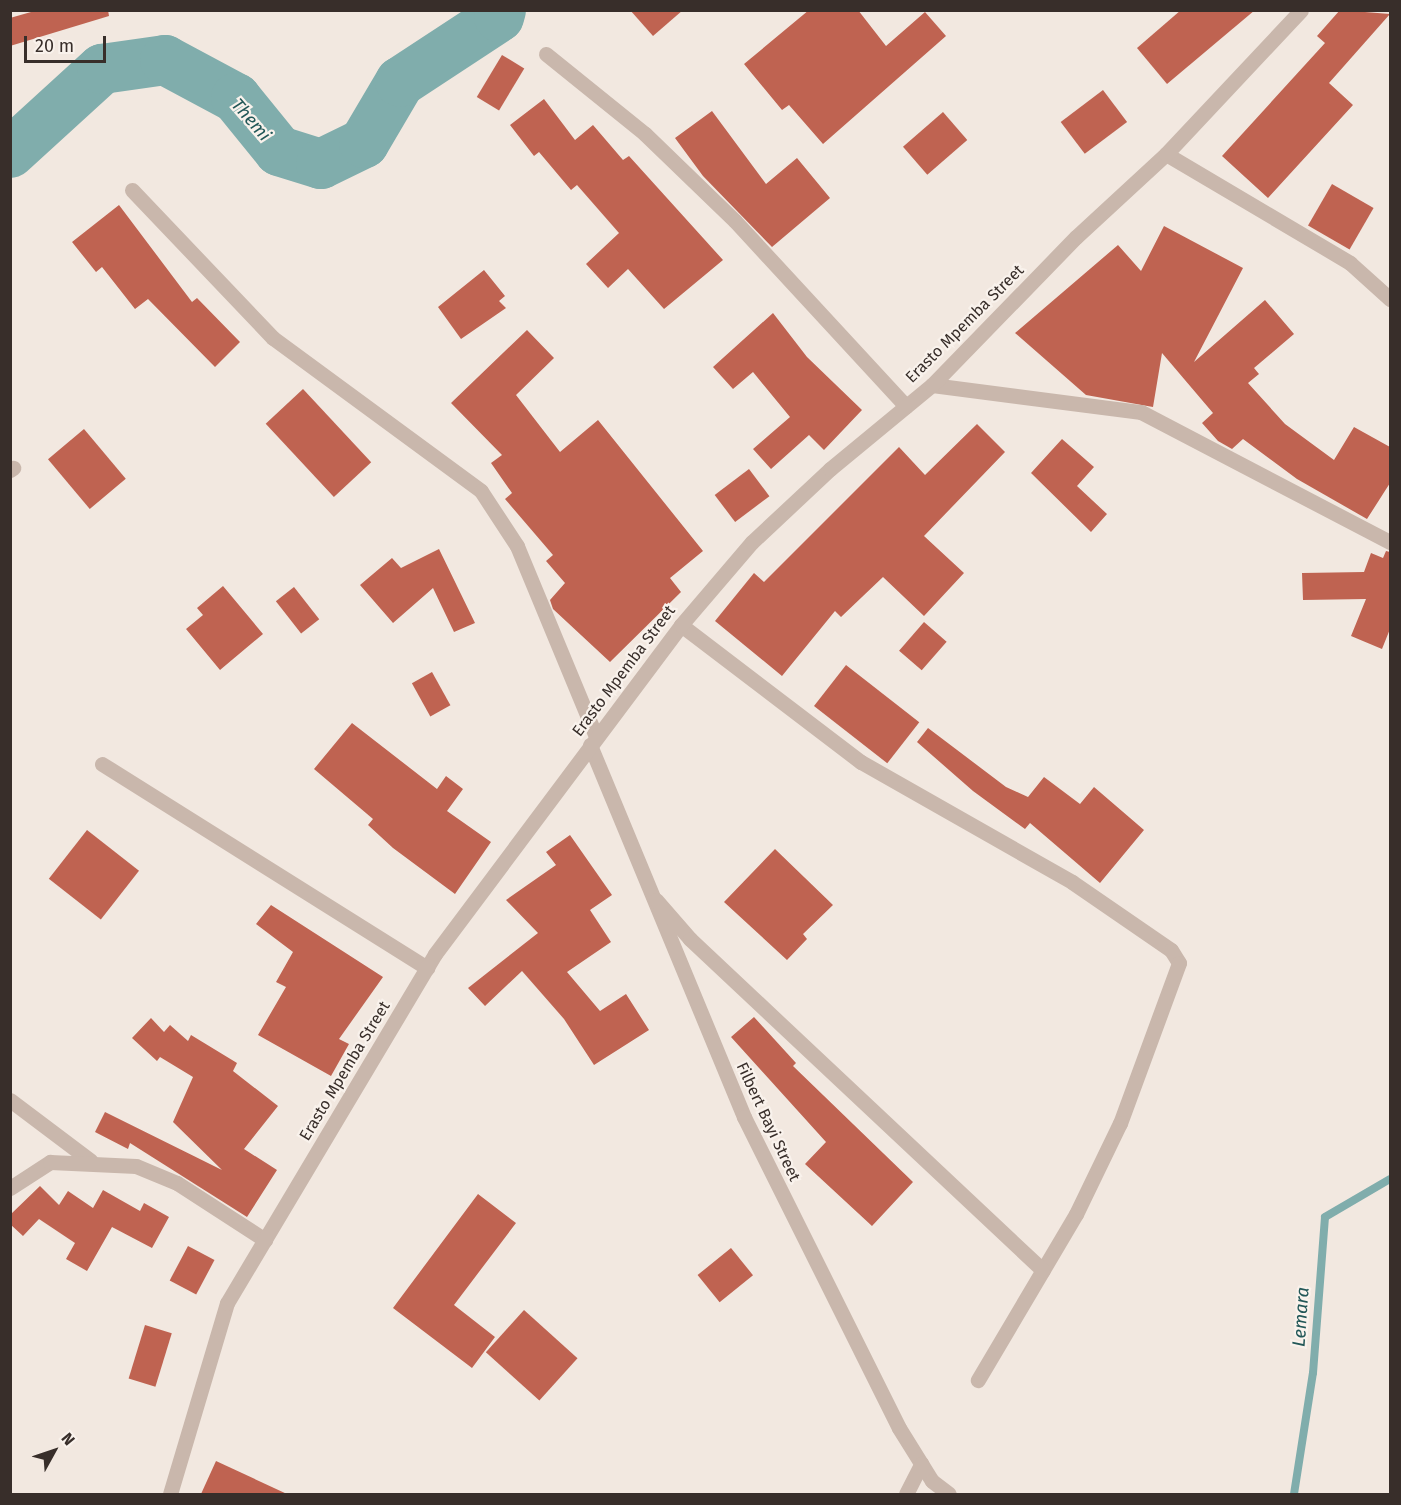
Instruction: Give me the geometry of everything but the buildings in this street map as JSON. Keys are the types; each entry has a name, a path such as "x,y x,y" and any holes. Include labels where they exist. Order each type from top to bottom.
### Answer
{"street":[{"name":"Erasto Mpemba Street","path":"170,1494 227,1303 427,968 681,625 752,542 932,385 1076,237 1166,154 1301,10"},
{"path":"546,54 645,134 735,221 906,406"},
{"path":"1166,154 1350,263 1390,299"},
{"name":"Filbert Bayi Street","path":"132,190 273,338 481,491 517,546 593,741 646,889 744,1117 921,1464 950,1494"},
{"path":"932,385 1141,412 1390,542"},
{"path":"681,625 861,762 1072,882 1171,950 1179,963 1120,1123 1043,1270 978,1380"},
{"path":"102,764 427,968"},
{"path":"646,889 690,939 1043,1270"},
{"path":"10,1100 91,1161"},
{"path":"10,1188 50,1162 91,1161 136,1166 177,1183 265,1240"},
{"path":"906,1494 921,1464"}],"waterway":[{"name":"Themi","path":"10,153 102,69 165,60 236,98 279,151 321,164 364,143 400,82 499,17 501,10"},
{"name":"Lemara","path":"1294,1494 1313,1373 1325,1217 1390,1179"}]}
